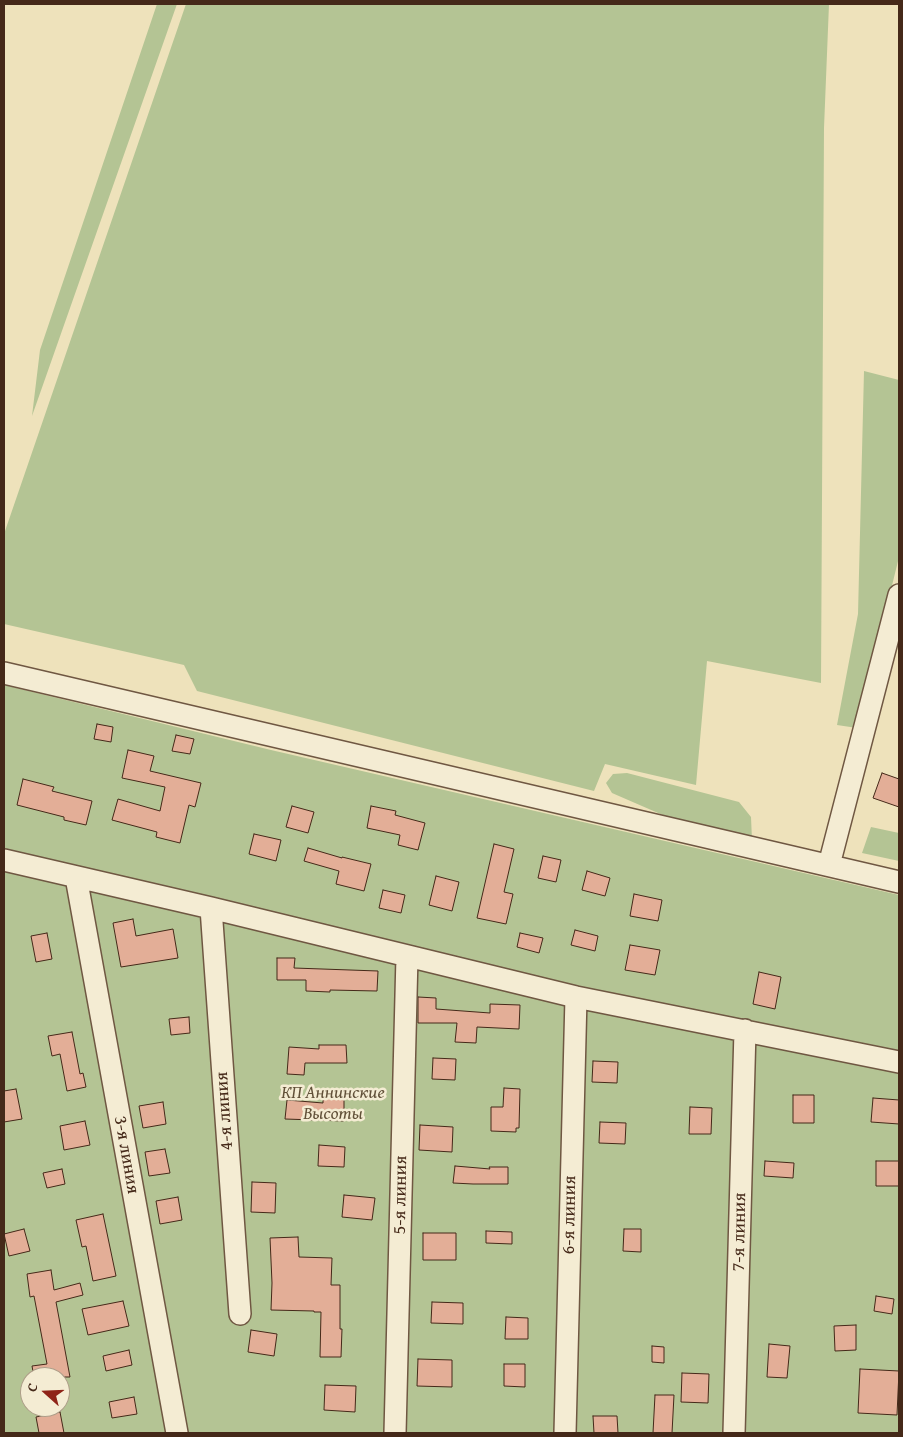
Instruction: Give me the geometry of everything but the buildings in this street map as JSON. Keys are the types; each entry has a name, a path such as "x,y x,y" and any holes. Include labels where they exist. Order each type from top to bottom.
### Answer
{"street":[{"path":"829,865 899,595"},
{"path":"4,673 899,882"},
{"path":"4,860 211,908 576,997 899,1062"},
{"name":"3-я линия","path":"76,877 177,1433"},
{"name":"4-я линия","path":"211,908 240,1314"},
{"name":"5-я линия","path":"395,1433 408,956"},
{"name":"6-я линия","path":"565,1433 576,997"},
{"name":"7-я линия","path":"734,1433 745,1030"}],"green space":[{"path":"157,4 177,4 32,416 40,350"},
{"path":"186,4 829,4 824,128 821,683 707,661 696,785 605,764 594,791 197,691 184,665 4,624 4,534"},
{"path":"864,371 899,380 899,557 857,728 837,725 858,614"},
{"name":"КП Аннинские Высоты","path":"4,685 271,750 899,895 899,1433 4,1433"},
{"path":"627,773 739,802 751,817 752,840 665,816 612,793 606,783 613,774"},
{"path":"871,827 899,833 899,861 862,853"}]}
